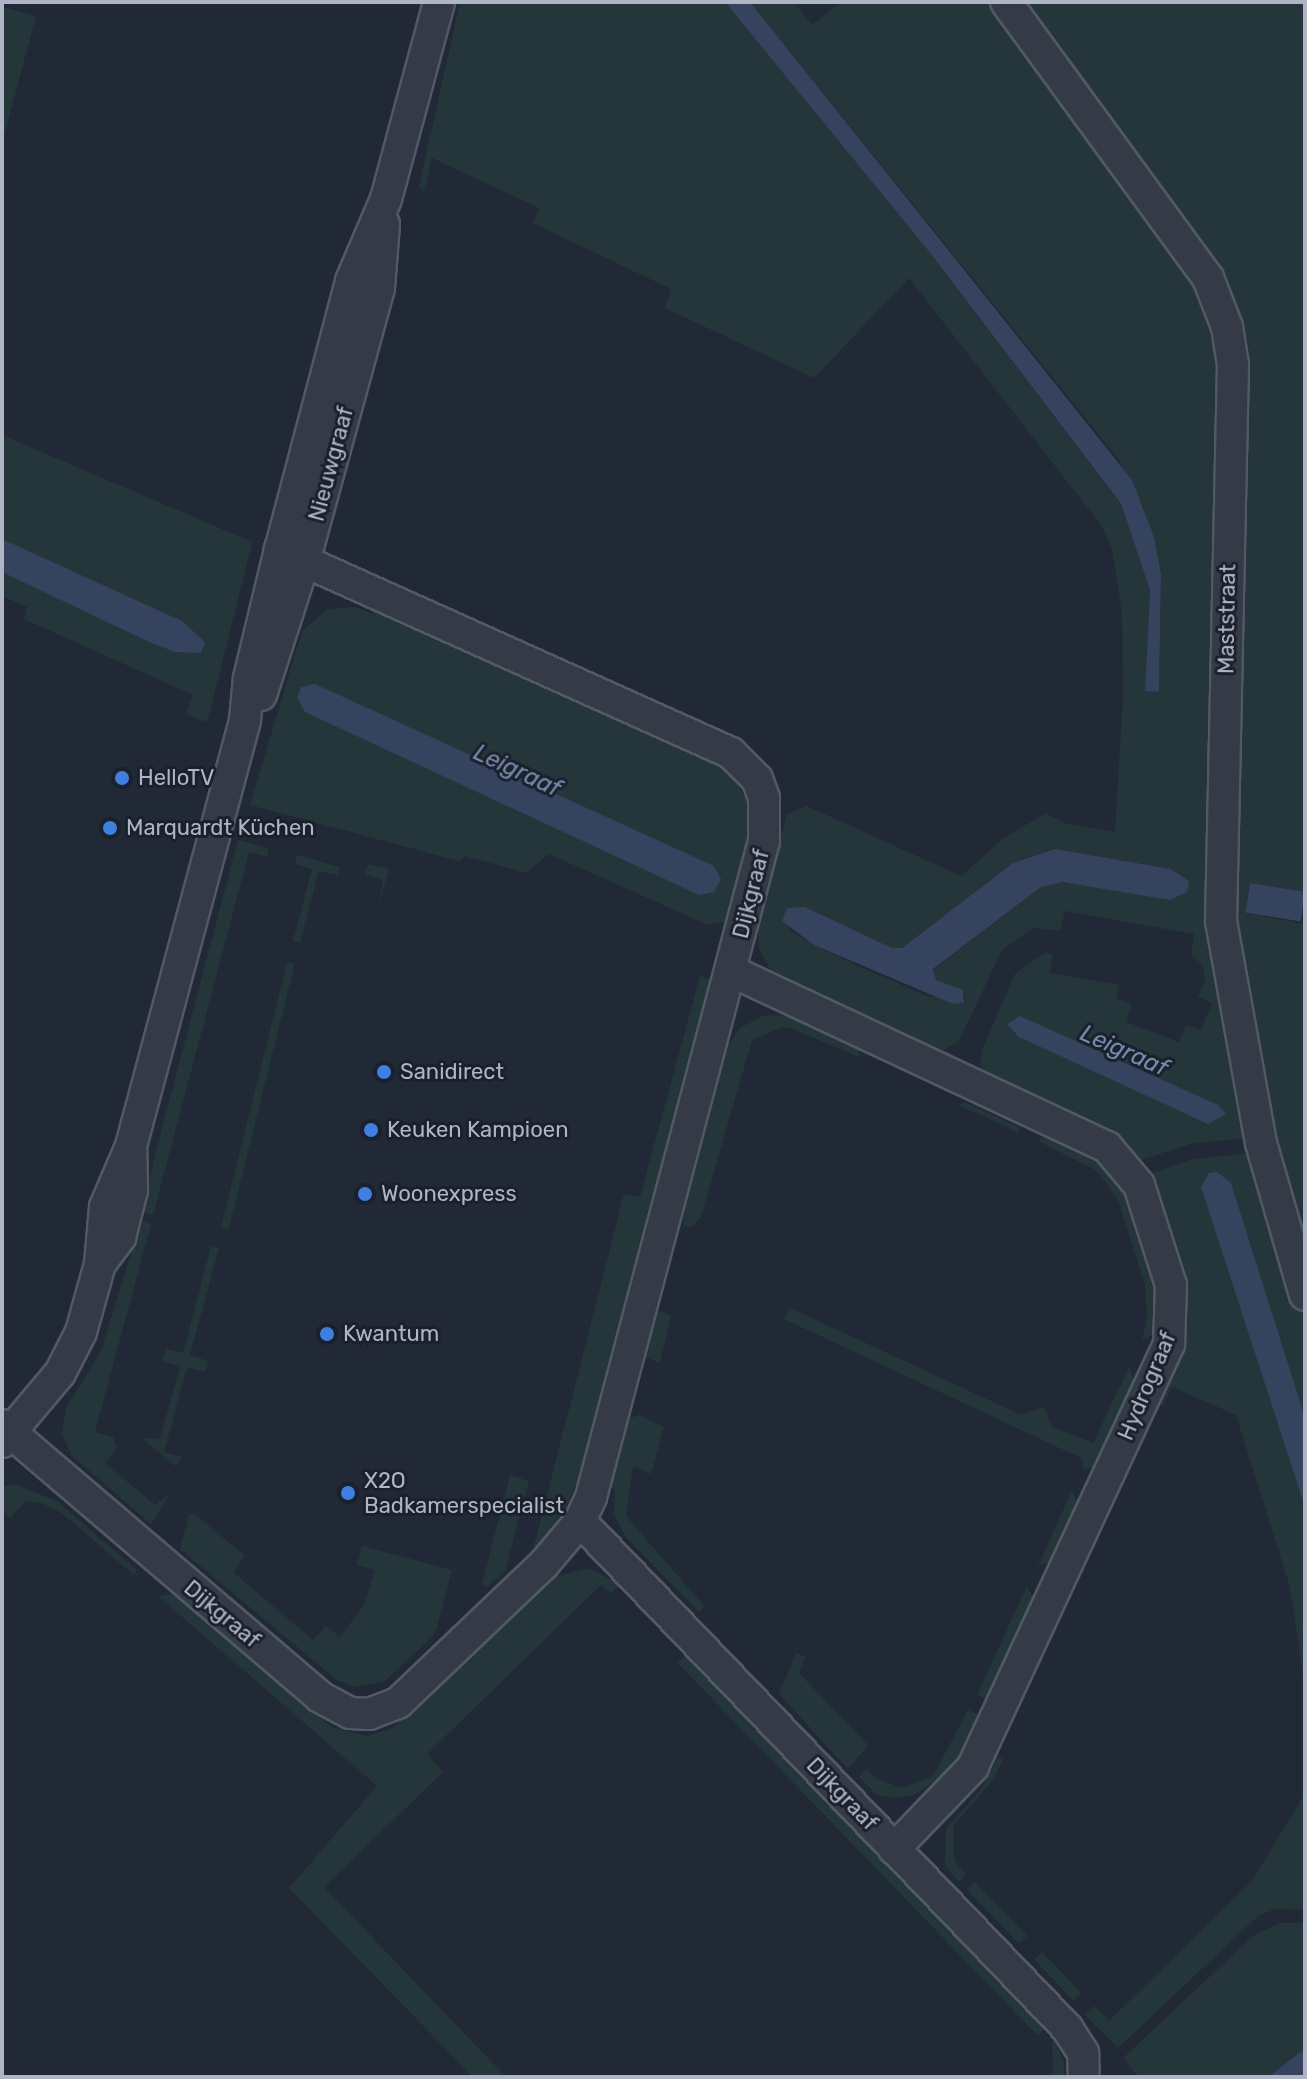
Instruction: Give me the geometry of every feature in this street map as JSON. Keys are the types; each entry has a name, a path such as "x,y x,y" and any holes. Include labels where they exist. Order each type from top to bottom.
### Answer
{"street":[{"name":"Nieuwgraaf","path":"5,1433 71,1356 100,1264 105,1207 131,1146 245,720 249,678 292,556 351,281 386,199 439,2"},
{"name":"Maststraat","path":"1006,2 1208,278 1227,327 1233,364 1221,921 1261,1143 1305,1295"},
{"name":"Dijkgraaf","path":"5,1433 320,1697 350,1713 369,1714 398,1703 544,1564 580,1521 598,1470 731,971 767,818 761,788 746,766 731,753 292,556"},
{"name":"Hydrograaf","path":"731,971 1107,1147 1139,1185 1171,1285 1169,1344 973,1767 894,1849"},
{"name":"Dijkgraaf","path":"580,1521 1067,2028 1083,2053 1084,2077"}],"shaded area":[{"path":"460,2 725,2 931,254 1121,505 1150,590 1145,691 1159,692 1161,574 1144,509 1119,460 750,2 794,2 812,25 841,2 999,2 1189,261 1223,353 1215,787 1246,1138 1190,1144 1141,1160 1117,1140 990,1078 980,1065 982,1050 1015,974 1044,953 1053,954 1050,973 1119,985 1116,998 1132,1004 1126,1022 1179,1042 1186,1025 1201,1030 1212,1003 1198,997 1205,980 1203,966 1191,955 1194,934 1065,911 1060,931 1033,928 1002,950 959,1041 941,1052 770,969 759,949 758,925 787,814 807,806 961,876 1004,838 1046,813 1064,823 1115,832 1123,698 1122,613 1112,549 1101,525 909,278 814,378 665,308 671,289 533,223 539,208 432,158 424,192 419,186","holes":["1055,849 1171,869 1188,881 1187,892 1056,882 1041,887 933,970 936,980 966,996 964,1002 927,996 858,966 814,945 790,930 786,923 790,909 805,907 892,948 902,948 1013,863"]},
{"path":"1016,2 1305,2 1305,892 1250,883 1245,913 1305,924 1305,1276 1232,959 1239,353"},
{"path":"2,7 36,16 2,144"},
{"path":"2,435 252,542 207,722 186,714 193,695 24,619 27,607 2,596 2,566 189,653 198,652 205,642 182,621 39,556 2,546"},
{"path":"377,606 726,769 748,801 752,832 728,921 708,925 549,854 526,873 465,856 459,861 250,805 302,631 328,609 355,607 373,614"},
{"path":"238,840 269,848 267,857 249,852 153,1215 143,1212 155,1155"},
{"path":"297,855 340,867 338,875 319,871 300,943 293,941 312,869 295,864"},
{"path":"368,864 389,869 378,908 383,880 365,874"},
{"path":"287,962 295,964 228,1230 221,1228"},
{"path":"700,976 713,980 584,1467 565,1509 532,1554 624,1194 640,1197"},
{"path":"765,1015 795,1016 857,1046 861,1058 783,1027 752,1040 701,1217 691,1227 684,1226 681,1208 723,1053 740,1028"},
{"path":"964,1102 1019,1127 1019,1133 959,1105"},
{"path":"1047,1133 1102,1160 1125,1187 1157,1282 1158,1334 1142,1339 1147,1320 1145,1285 1118,1200 1097,1171 1038,1141"},
{"path":"1248,1153 1305,1321 1305,1689 1290,1587 1236,1415 1172,1387 1162,1407 1158,1398 1186,1310 1154,1173 1189,1160"},
{"path":"141,1221 151,1224 95,1432 113,1437 117,1448 105,1463 155,1505 171,1493 151,1524 71,1455 62,1433 66,1408 101,1351"},
{"path":"211,1246 219,1248 190,1355 208,1361 205,1372 187,1367 164,1452 182,1457 175,1466 142,1438 160,1439 180,1366 162,1361 166,1349 183,1353"},
{"path":"790,1308 1021,1415 1044,1407 1052,1427 1093,1443 1129,1367 1135,1383 1098,1465 1084,1470 1081,1458 784,1319"},
{"path":"656,1310 671,1316 660,1363 643,1356"},
{"path":"639,1415 664,1427 651,1474 633,1466 626,1516 705,1607 699,1612 625,1536 614,1515 615,1489 608,1487 626,1420"},
{"path":"510,1475 529,1481 505,1571 487,1587 482,1584"},
{"path":"14,1484 57,1501 137,1570 134,1575 63,1514 44,1504 26,1501 10,1518 2,1510 2,1487"},
{"path":"1072,1490 1079,1507 1055,1561 1038,1566"},
{"path":"194,1513 245,1556 233,1572 313,1640 326,1626 340,1637 364,1605 375,1570 357,1565 362,1546 452,1570 435,1634 385,1681 356,1687 338,1681 180,1549 189,1514"},
{"path":"589,1568 621,1585 611,1593 601,1585 427,1754 443,1772 324,1887 506,2077 473,2077 289,1888 377,1786 158,1596 175,1594 332,1727 367,1736 393,1728 547,1579"},
{"path":"1027,1586 1035,1601 993,1695 984,1698 977,1695"},
{"path":"796,1653 805,1657 799,1673 868,1745 848,1769 779,1694"},
{"path":"687,1654 1047,2027 1037,2036 678,1663"},
{"path":"968,1710 977,1714 979,1724 962,1760 937,1787 932,1783 914,1795 891,1798 877,1795 859,1777 867,1769 877,1779 902,1788 933,1776"},
{"path":"998,1757 1003,1759 994,1779 954,1825 954,1861 966,1874 959,1882 945,1865 946,1829 981,1789"},
{"path":"1305,1793 1305,1910 1275,1909 1259,1915 1118,2048 1085,2015 1095,2006 1109,2021 1252,1881"},
{"path":"975,1882 1027,1936 1019,1944 967,1890"},
{"path":"1280,1923 1305,1923 1303,2050 1268,2077 1138,2077 1123,2058 1253,1936"},
{"path":"1042,1952 1082,1993 1074,2001 1034,1960"},
{"path":"1052,2035 1064,2062 1064,2077 1053,2077"}],"water":[{"path":"725,2 750,2 1132,480 1154,537 1161,574 1159,692 1145,691 1150,590 1121,504 931,254"},
{"path":"2,539 182,621 205,642 201,653 175,652 147,641 2,572"},
{"path":"315,684 714,866 721,879 714,892 699,895 305,712 297,698 301,687"},
{"path":"1055,849 1171,869 1189,881 1187,892 1170,900 1062,882 1041,887 933,969 936,980 963,990 964,1003 953,1004 814,945 782,921 787,908 805,907 892,948 902,948 1013,863"},
{"path":"1250,883 1305,892 1301,921 1245,913"},
{"path":"1020,1016 1218,1105 1226,1114 1208,1124 1019,1037 1007,1024"},
{"path":"1217,1172 1231,1183 1305,1418 1305,1507 1201,1187 1209,1173"},
{"path":"1305,2047 1305,2077 1268,2077 1303,2050"}],"place":[{"name":"HelloTV","path":"122,778"},
{"name":"Marquardt Küchen","path":"110,828"},
{"name":"Sanidirect","path":"384,1072"},
{"name":"Keuken Kampioen","path":"371,1130"},
{"name":"Woonexpress","path":"365,1194"},
{"name":"Kwantum","path":"327,1334"},
{"name":"X2O Badkamerspecialist","path":"348,1493"}],"water label":[{"name":"Leigraaf","path":"517,771"},
{"name":"Leigraaf","path":"1124,1051"}]}
